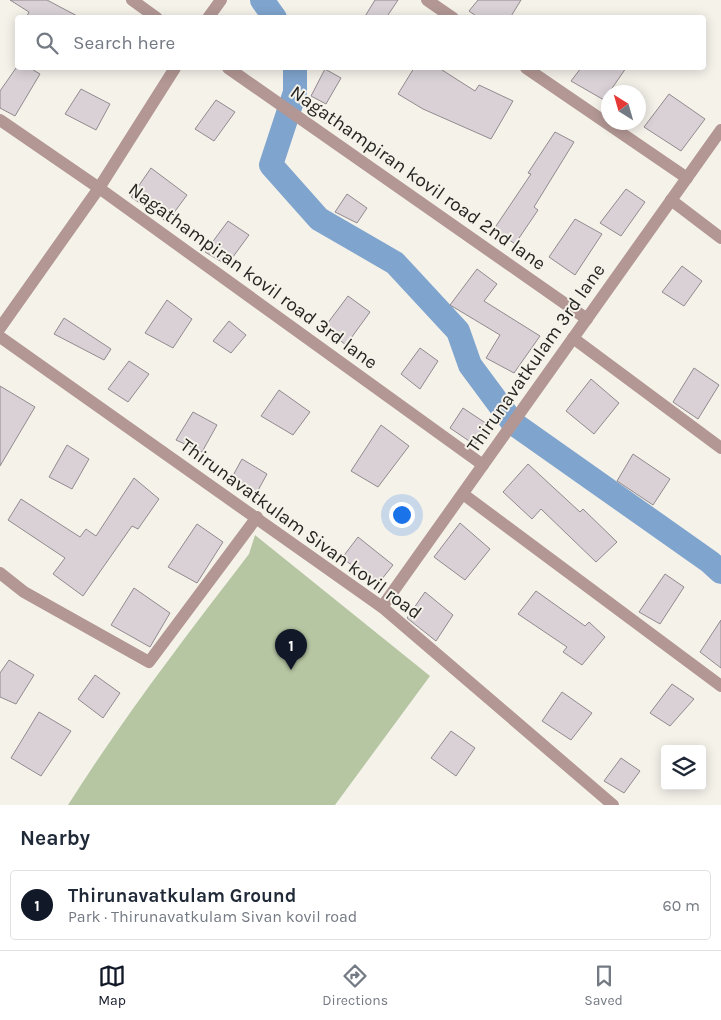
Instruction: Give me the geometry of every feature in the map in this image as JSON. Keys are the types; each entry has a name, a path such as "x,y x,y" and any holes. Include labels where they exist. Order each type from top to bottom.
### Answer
{"street":[{"path":"132,0 153,15"},
{"path":"210,15 221,0"},
{"path":"427,0 449,15"},
{"path":"0,328 99,188 174,70"},
{"name":"Nagathampiran kovil road 2nd lane","path":"231,70 587,319"},
{"path":"529,70 687,178"},
{"name":"Nagathampiran kovil road 3rd lane","path":"0,120 99,188 482,465"},
{"name":"Thirunavatkulam 3rd lane","path":"382,607 721,130"},
{"path":"671,200 721,238"},
{"name":"Thirunavatkulam Sivan kovil road","path":"0,336 382,607 613,805"},
{"path":"573,338 721,448"},
{"path":"462,494 721,686"},
{"path":"0,573 24,592 149,662 257,517"}],"green space":[{"path":"255,535 430,676 335,805 68,805 133,709 249,554"}],"building":[{"path":"10,0 47,0 75,15 28,15 29,12"},
{"path":"375,0 398,0 388,15 366,15"},
{"path":"478,0 521,0 512,15 475,15 469,11"},
{"path":"15,69 33,70 40,74 15,116 0,108 0,91"},
{"path":"324,70 341,78 326,104 311,96"},
{"path":"413,70 442,70 475,91 479,85 513,101 491,139 423,109 398,94"},
{"path":"579,70 625,70 614,85 601,85 601,98 571,81"},
{"path":"81,89 110,104 96,130 65,114"},
{"path":"669,94 705,119 681,151 646,128 646,124"},
{"path":"216,100 235,112 214,141 195,129"},
{"path":"555,132 574,142 534,207 538,210 515,244 494,229 531,174 528,173"},
{"path":"151,168 187,195 167,222 131,197"},
{"path":"626,189 645,202 621,236 600,223"},
{"path":"347,194 367,208 357,223 335,212"},
{"path":"575,219 602,234 575,275 549,257"},
{"path":"228,221 249,235 227,265 205,252"},
{"path":"682,266 702,281 684,306 662,292"},
{"path":"477,269 497,284 484,301 540,336 514,373 486,358 500,335 450,305"},
{"path":"348,296 370,312 346,345 324,328"},
{"path":"167,300 192,319 173,348 145,333"},
{"path":"64,318 111,349 104,360 54,334"},
{"path":"229,321 246,335 231,353 213,341"},
{"path":"420,348 438,361 420,389 401,374"},
{"path":"129,361 149,374 128,402 108,389"},
{"path":"694,368 719,385 698,419 673,402"},
{"path":"591,379 619,403 594,434 566,411"},
{"path":"0,386 35,407 0,466"},
{"path":"279,390 310,412 293,435 261,416"},
{"path":"463,408 487,424 475,445 450,428"},
{"path":"193,412 217,425 202,452 176,440"},
{"path":"381,425 409,446 378,487 351,471"},
{"path":"67,445 89,459 72,489 49,477"},
{"path":"633,454 670,479 653,505 617,481"},
{"path":"242,459 267,474 256,494 230,481"},
{"path":"528,464 580,512 583,509 617,542 596,562 541,509 532,519 503,492"},
{"path":"134,478 159,499 138,529 132,526 83,596 53,574 65,558 8,520 21,499 80,537 86,529 96,536"},
{"path":"460,523 490,549 465,580 434,557"},
{"path":"197,524 223,542 197,583 168,567"},
{"path":"358,537 393,565 378,584 342,558"},
{"path":"665,574 684,587 660,624 639,612"},
{"path":"134,588 170,613 150,647 111,625"},
{"path":"536,591 585,626 589,622 605,637 582,665 563,652 567,647 518,614"},
{"path":"425,592 453,615 436,641 407,618"},
{"path":"721,620 721,668 700,652"},
{"path":"9,660 34,675 16,704 0,697 0,673"},
{"path":"95,675 120,693 103,718 78,699"},
{"path":"672,684 694,699 670,726 650,713"},
{"path":"562,692 592,713 571,740 542,721"},
{"path":"39,712 71,731 41,776 11,758"},
{"path":"451,731 475,748 456,776 431,758"},
{"path":"621,758 640,771 624,793 604,781"}],"waterway":[{"path":"262,0 273,15"},
{"path":"295,70 295,92 271,165 319,219 395,263 458,331 470,365 513,423 710,562 721,572"}],"place":[{"name":"Thirunavatkulam Ground","path":"291,670"}]}
